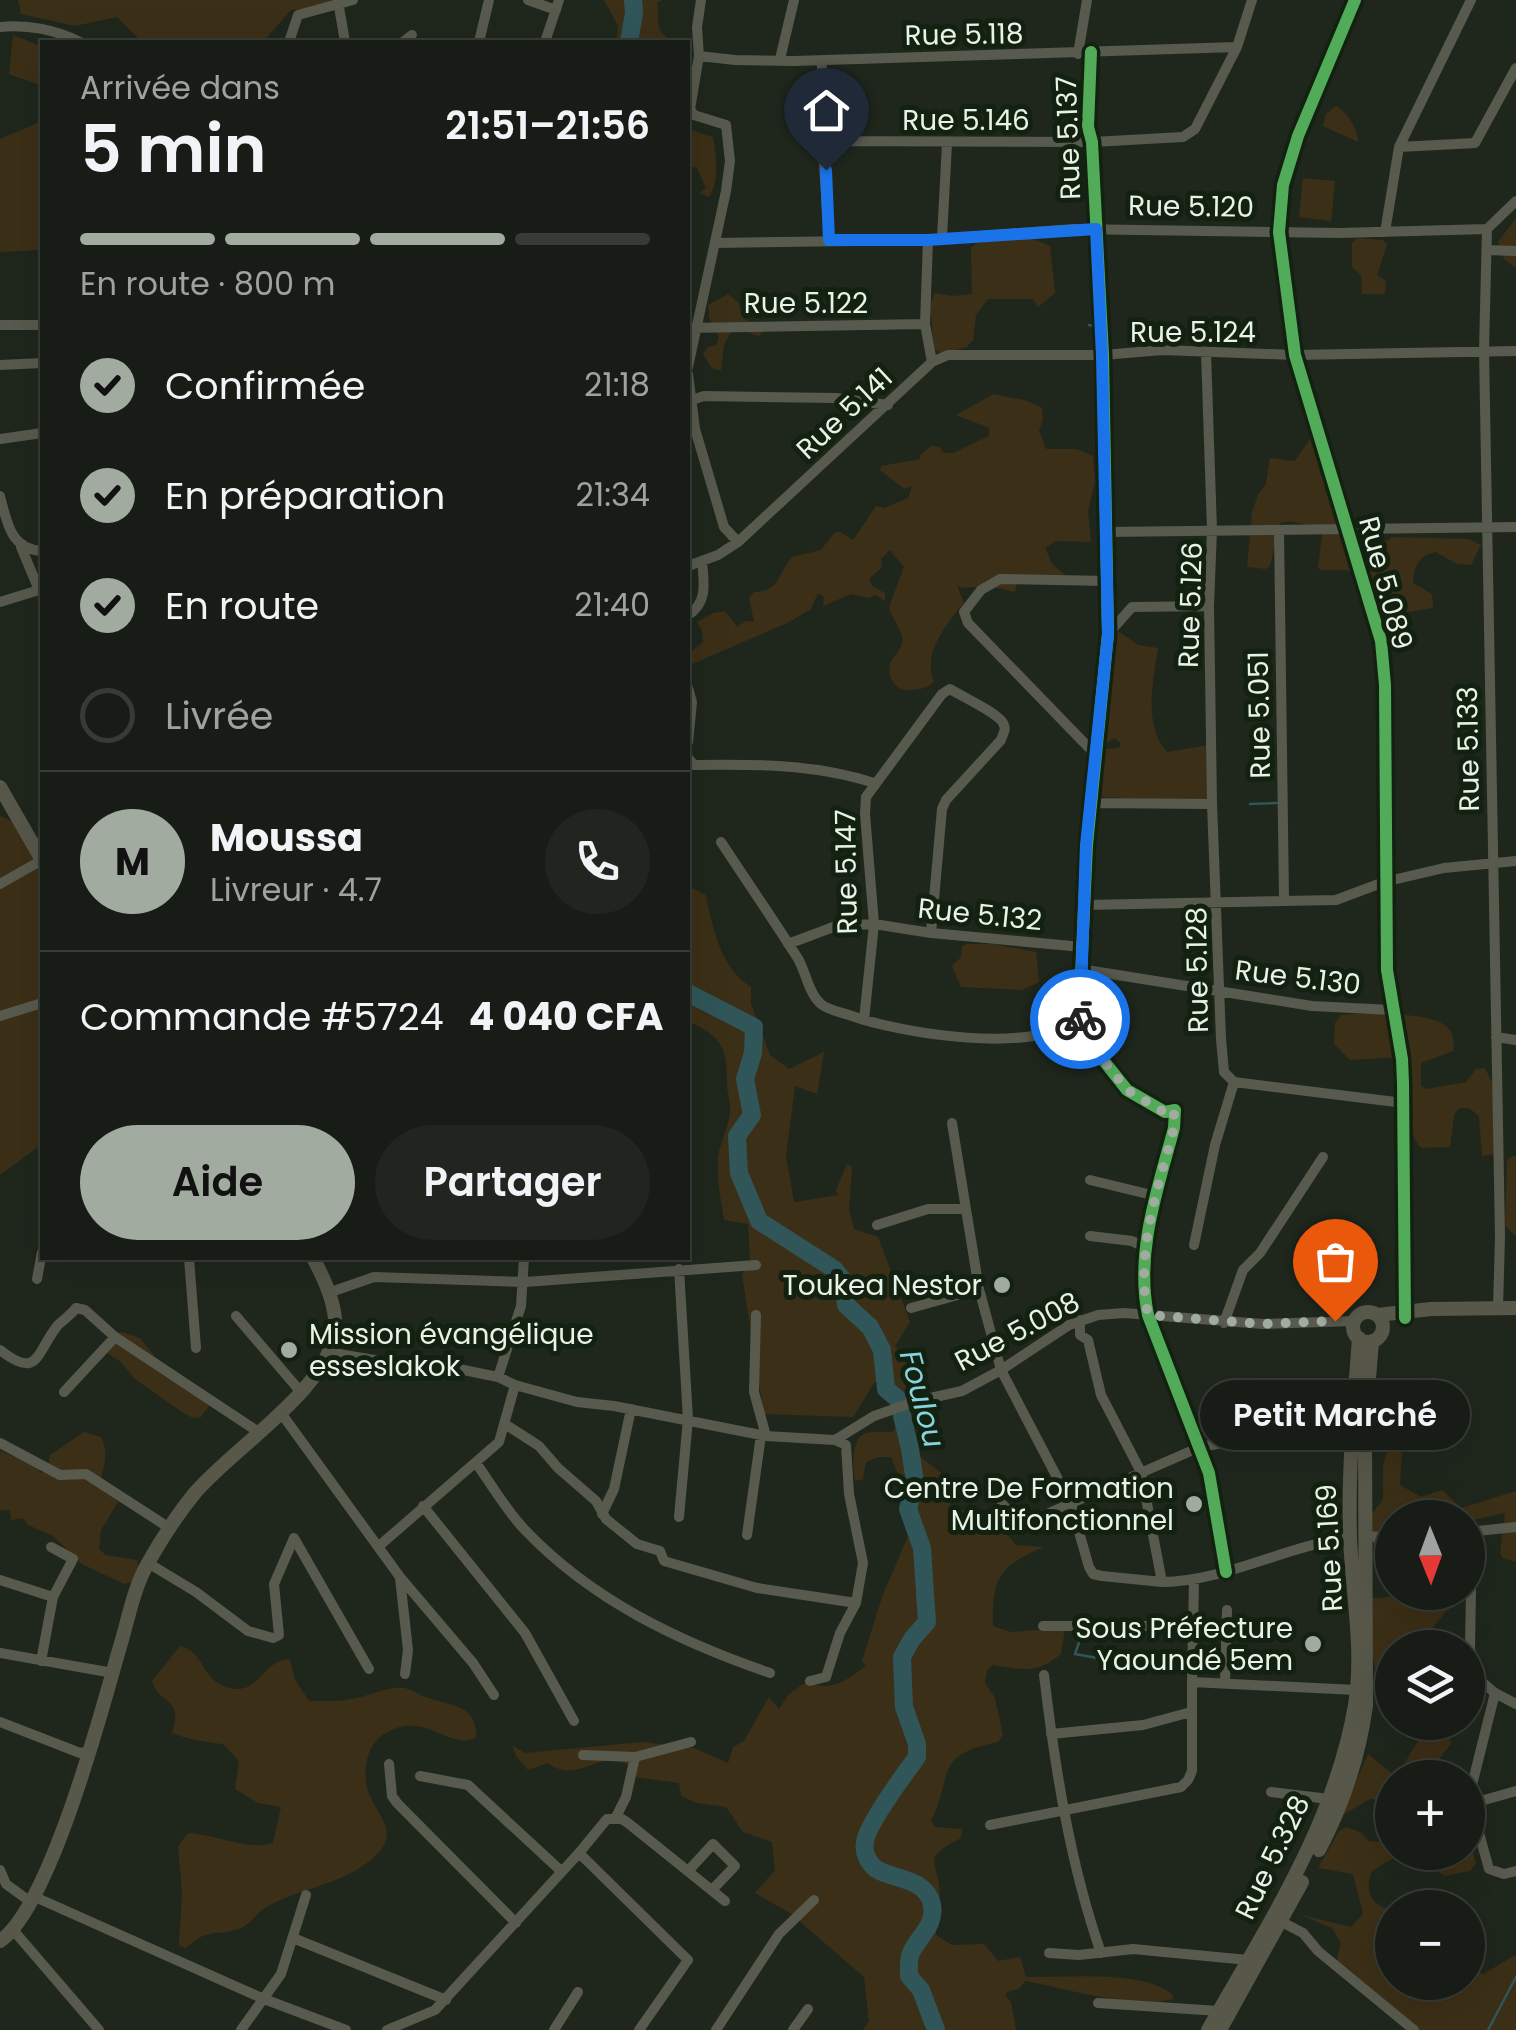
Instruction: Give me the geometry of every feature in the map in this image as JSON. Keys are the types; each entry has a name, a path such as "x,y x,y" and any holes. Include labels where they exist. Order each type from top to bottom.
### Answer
{"street":[{"path":"290,40 298,15 353,0"},
{"path":"479,40 489,0"},
{"path":"528,0 558,5 546,40"},
{"path":"692,327 715,243 730,161 728,128 692,113 701,0"},
{"path":"780,60 794,0"},
{"name":"Rue 5.137","path":"1080,1019 1094,754 1108,634 1102,356 1085,53 1087,0"},
{"path":"1237,48 1252,0"},
{"name":"Rue 5.089","path":"1355,0 1298,136 1283,184 1279,232 1295,356 1381,640 1385,685 1384,882 1392,1010 1402,1059 1404,1103 1404,1315"},
{"path":"1385,232 1399,147 1471,0"},
{"path":"338,2 345,40"},
{"path":"0,27 14,25 76,40"},
{"name":"Rue 5.118","path":"698,56 822,61 1237,48"},
{"name":"Rue 5.146","path":"823,140 1092,142 1189,135 1237,48"},
{"path":"822,61 829,240"},
{"path":"1399,147 1475,143 1516,68"},
{"path":"942,238 947,143"},
{"path":"1487,229 1516,201"},
{"name":"Rue 5.120","path":"715,243 928,240 1096,229 1487,229"},
{"name":"Rue 5.133","path":"1487,229 1484,350 1500,1236 1498,1308"},
{"name":"Rue 5.141","path":"690,565 738,542 932,362 925,324 928,240"},
{"path":"1487,250 1516,251"},
{"name":"Rue 5.122","path":"692,327 925,324"},
{"path":"0,325 40,325"},
{"name":"Rue 5.124","path":"932,362 948,355 1102,356 1162,350 1295,356 1516,351"},
{"path":"1107,532 1212,530 1206,354"},
{"path":"0,365 40,363"},
{"path":"690,402 704,396 814,397 888,405"},
{"path":"690,406 724,527 738,542"},
{"path":"0,440 40,433"},
{"path":"0,496 8,524 39,590 0,602"},
{"name":"Rue 5.126","path":"1212,804 1208,606 1212,530 1516,527"},
{"name":"Rue 5.051","path":"1279,530 1284,899"},
{"path":"21,546 40,551"},
{"path":"690,613 700,606 704,593 702,561"},
{"path":"1094,754 968,623 964,612 980,590 1000,579 1108,581"},
{"path":"1108,607 1208,606"},
{"path":"1108,634 1132,607"},
{"name":"Rue 5.147","path":"864,1020 874,924 864,806 874,783 950,689 1003,723 1000,740 942,809 930,933"},
{"path":"690,695 690,722"},
{"path":"690,760 694,765 744,762 838,774 874,783"},
{"path":"0,787 40,857"},
{"path":"1091,804 1212,804"},
{"name":"Rue 5.128","path":"1212,804 1223,1066 1234,1082"},
{"path":"722,842 788,944 820,1004 864,1020 966,1038 1048,1033 1066,1030 1080,1019 1088,1041 1127,1090 1164,1112 1174,1110 1174,1128 1156,1196 1143,1279 1148,1315 1200,1447 1216,1504 1226,1572"},
{"path":"0,884 40,861"},
{"path":"1084,905 1336,900 1384,882 1444,868 1516,861"},
{"name":"Rue 5.132","path":"788,944 836,926 874,924 1082,947"},
{"name":"Rue 5.130","path":"1080,969 1312,1006 1392,1010"},
{"path":"0,1016 40,1003"},
{"path":"1496,1037 1516,1040"},
{"path":"1194,1246 1215,1145 1234,1082 1404,1103"},
{"path":"952,1123 979,1289 1002,1370 1072,1504 1093,1574 1162,1582 1194,1580 1318,1542 1375,1537"},
{"path":"1224,1322 1243,1270 1260,1252 1323,1157"},
{"path":"1090,1180 1156,1196"},
{"path":"877,1225 928,1209 964,1210"},
{"path":"1090,1236 1132,1241 1146,1248"},
{"path":"38,1279 41,1260"},
{"path":"189,1260 196,1348"},
{"path":"0,1941 14,1931 33,1900 67,1818 148,1564 194,1494 257,1431 281,1413 328,1352 335,1330 328,1293 313,1260"},
{"path":"498,1377 514,1336 525,1282 524,1260"},
{"path":"328,1293 374,1277 525,1282 676,1266 756,1266"},
{"path":"676,1266 688,1419 679,1517"},
{"path":"912,1308 979,1289"},
{"path":"0,1350 24,1366 32,1362 58,1325 76,1308 84,1310 115,1337 257,1431"},
{"path":"1380,1319 1380,1336 1365,1340 1354,1330 1354,1322 1364,1312 1380,1319 1498,1308 1516,1312"},
{"path":"1404,1315 1516,1312"},
{"name":"Rue 5.008","path":"836,1440 874,1416 943,1397 1002,1370 1080,1320 1124,1313 1224,1322 1354,1322"},
{"path":"747,1535 764,1435 754,1392 756,1315"},
{"path":"236,1316 300,1392"},
{"path":"1080,1320 1080,1335 1088,1340 1101,1395 1141,1472 1162,1582"},
{"path":"64,1392 115,1337"},
{"name":"Rue 5.169","path":"1363,1638 1352,1430 1365,1340"},
{"name":"Rue 5.169","path":"1357,1538 1365,1428 1365,1340"},
{"path":"328,1352 380,1362 449,1366 577,1402 764,1435 836,1440 846,1445 850,1494 863,1562 856,1602 840,1633 826,1677 810,1681"},
{"path":"380,1546 499,1442 515,1385"},
{"path":"602,1514 614,1489 630,1409"},
{"path":"281,1413 400,1576 494,1695"},
{"path":"505,1424 540,1446 596,1502 602,1514 637,1544 660,1551 664,1561 756,1588 856,1602"},
{"path":"1002,1504 1024,1520 1072,1504 1200,1447 1285,1432 1352,1430"},
{"path":"0,1443 60,1475 86,1474 171,1529"},
{"path":"476,1463 523,1528 560,1566 656,1626 707,1652 770,1673"},
{"path":"423,1506 525,1633 574,1721"},
{"path":"1485,1530 1516,1527"},
{"path":"148,1564 196,1592 248,1630 272,1638 279,1634 274,1584 294,1538 370,1669"},
{"path":"41,1662 53,1598 73,1559 51,1547"},
{"path":"400,1576 408,1650 404,1674"},
{"path":"0,1580 53,1598"},
{"path":"990,1825 1181,1787 1188,1780 1192,1771 1194,1580"},
{"path":"1226,1682 1227,1610"},
{"path":"1471,1610 1474,1675 1516,1704"},
{"path":"1043,1626 1192,1626"},
{"name":"Rue 5.328","path":"1208,2030 1319,1830 1346,1748 1363,1638"},
{"name":"Rue 5.328","path":"1220,2030 1333,1822 1358,1751 1367,1691 1363,1638"},
{"path":"0,1653 112,1673"},
{"path":"1044,1675 1064,1810 1086,1910 1101,1953"},
{"path":"1192,1682 1356,1690"},
{"path":"1477,1760 1495,1693"},
{"path":"1051,1734 1142,1724 1190,1712"},
{"path":"0,1722 80,1753 87,1752"},
{"path":"582,1756 635,1757 691,1742"},
{"path":"614,1818 626,1797 635,1757"},
{"path":"389,1764 396,1804 516,1923"},
{"path":"420,1776 468,1785 562,1871"},
{"path":"1485,1800 1516,1791"},
{"path":"1271,1792 1329,1799"},
{"path":"387,2030 430,2015 446,2000 580,1853 606,1819 628,1823 725,1901"},
{"path":"689,1870 713,1844 735,1866 712,1890"},
{"path":"1485,1852 1496,1873 1516,1871"},
{"path":"580,1853 688,1960 639,2030"},
{"path":"0,1870 6,1884 33,1900 346,2030"},
{"path":"241,2030 282,1974 306,1895"},
{"path":"716,2030 779,1934 814,1900"},
{"path":"1280,1921 1303,1933 1318,1951 1414,2030"},
{"path":"14,1931 99,2030"},
{"path":"293,1938 446,2000"},
{"path":"1049,1953 1133,1950 1248,1960"},
{"path":"554,2030 578,1992"},
{"path":"1098,2003 1218,2011"},
{"path":"793,2030 808,2010"}],"shaded area":[{"path":"18,0 335,0 337,6 291,10 265,40 140,40 117,17 75,26 21,14"},
{"path":"604,0 662,0 657,3 658,24 671,40 616,40 618,26"},
{"path":"13,35 40,46 40,85 9,74"},
{"path":"1336,106 1351,121 1358,142 1323,126 1326,114"},
{"path":"40,122 40,250 0,252 0,139"},
{"path":"690,130 713,137 716,176 709,197 699,193 706,188 697,168 690,166"},
{"path":"1303,178 1335,181 1331,221 1299,217"},
{"path":"1516,218 1516,268 1504,259 1498,242"},
{"path":"1357,238 1383,240 1387,245 1377,275 1386,281 1385,294 1362,294 1361,275 1352,267 1352,243"},
{"path":"981,239 1033,239 1050,246 1055,293 1038,307 1033,299 988,299 976,315 973,340 967,347 941,354 934,348 930,305 935,293 972,294 971,248"},
{"path":"728,294 738,302 743,318 765,330 759,336 733,327 724,345 721,371 712,368 703,354 707,347 716,345 719,337 709,318 708,305"},
{"path":"994,394 1022,400 1042,408 1039,430 1046,449 1077,449 1093,456 1095,482 1088,511 1091,542 1056,541 1045,548 1053,565 1065,575 1017,584 1015,592 957,585 964,603 933,650 934,682 922,689 902,689 890,676 890,665 902,641 889,607 904,567 890,550 881,559 882,567 869,579 872,586 885,593 885,601 875,595 868,598 851,594 823,606 824,597 818,593 811,609 789,622 690,665 690,652 703,642 697,622 725,611 737,627 746,621 754,622 749,597 769,589 792,557 821,550 834,533 840,532 853,540 876,506 884,508 908,498 912,486 904,489 880,470 881,466 920,459 931,446 953,453 989,436 989,428 956,415"},
{"path":"1310,439 1366,538 1469,539 1481,545 1471,565 1457,564 1436,552 1418,563 1413,583 1432,594 1433,608 1389,615 1371,580 1345,570 1318,568 1322,535 1297,522 1280,523 1270,566 1247,567 1252,512 1266,484 1270,458 1295,461"},
{"path":"1118,631 1138,645 1158,648 1152,702 1155,730 1167,752 1208,745 1207,801 1100,797 1096,755 1102,749 1119,748 1121,744 1115,738 1107,743 1100,740 1108,711 1096,701 1098,683 1105,680 1110,645"},
{"path":"0,816 23,826 40,861 40,1145 0,1175"},
{"path":"690,887 706,895 725,958 751,987 751,1004 770,1055 789,1069 824,1052 817,1094 795,1086 786,1156 794,1202 839,1195 836,1190 847,1164 852,1167 849,1210 854,1229 878,1237 910,1322 895,1346 927,1383 930,1392 919,1400 913,1435 916,1453 946,1477 952,1509 988,1513 1016,1545 1044,1547 1016,1561 1001,1576 994,1596 993,1626 1011,1632 1065,1628 1061,1654 1044,1665 1021,1669 993,1665 987,1670 985,1683 995,1698 1003,1735 998,1742 977,1747 954,1760 931,1821 935,1827 962,1829 961,1838 940,1851 934,1861 940,1895 936,1935 952,1945 984,1944 998,1961 1020,1957 1026,1977 1124,1978 1160,1987 1173,1999 1120,2000 1025,1981 1019,1989 1005,1995 1011,2002 1016,2030 863,2030 869,2021 864,1977 790,1913 755,1893 775,1870 772,1842 743,1832 726,1807 697,1803 681,1796 679,1783 626,1776 628,1765 618,1761 569,1770 548,1763 528,1770 516,1756 512,1745 525,1753 643,1742 694,1748 728,1763 733,1747 744,1741 769,1697 779,1709 789,1694 806,1682 831,1686 866,1666 862,1661 882,1597 911,1529 910,1504 891,1457 866,1462 863,1479 855,1481 854,1454 861,1436 892,1432 918,1400 881,1380 874,1383 853,1417 764,1414 742,1275 750,1260 748,1224 724,1220 718,1181 718,1157 730,1111 725,1058 719,1043 690,1022"},
{"path":"962,946 1036,952 1039,982 1022,990 961,987 952,966 961,957"},
{"path":"1341,1015 1409,1015 1446,1026 1454,1043 1453,1051 1421,1063 1421,1086 1426,1089 1466,1082 1476,1069 1485,1068 1494,1087 1494,1154 1482,1156 1479,1116 1469,1108 1459,1108 1454,1115 1450,1147 1421,1148 1407,1117 1400,1057 1350,1060 1334,1044 1335,1023"},
{"path":"1513,1156 1516,1236 1505,1226 1507,1160"},
{"path":"114,1333 140,1338 160,1363 209,1398 209,1406 201,1417 185,1414 135,1379 107,1353"},
{"path":"84,1432 101,1437 105,1454 99,1484 118,1502 101,1530 99,1548 105,1555 137,1560 139,1568 132,1582 124,1584 82,1564 53,1536 28,1525 23,1518 11,1520 10,1510 0,1510 0,1451 33,1464 41,1473 48,1468 50,1455"},
{"path":"1388,1447 1402,1453 1400,1485 1421,1497 1442,1490 1453,1500 1383,1500 1383,1466"},
{"path":"1516,1491 1516,1562 1500,1553 1505,1513 1485,1517 1485,1501"},
{"path":"1375,1510 1375,1546 1374,1546 1365,1522"},
{"path":"1375,1598 1375,1610 1447,1610 1431,1630 1375,1630 1375,1668 1362,1607 1366,1599"},
{"path":"180,1646 195,1655 215,1681 235,1689 251,1685 274,1664 290,1659 295,1680 309,1701 345,1700 408,1689 467,1712 476,1737 458,1740 412,1726 384,1734 373,1746 365,1771 367,1788 386,1830 380,1851 340,1878 265,1908 241,1928 207,1935 186,1948 179,1945 182,1892 178,1846 188,1833 241,1844 273,1843 281,1807 258,1803 235,1789 239,1761 223,1744 172,1733 175,1712 152,1681"},
{"path":"1418,1740 1450,1740 1438,1760 1406,1760"},
{"path":"1368,1754 1375,1760 1375,1800 1341,1816"},
{"path":"1346,1827 1375,1842 1375,1869 1369,1891 1375,1902 1375,1995 1336,1963 1341,1943 1332,1928 1301,1915 1351,1927 1363,1914 1353,1874 1318,1868 1339,1831"},
{"path":"1435,1870 1471,1870 1470,1871 1445,1876"},
{"path":"1516,1955 1516,2030 1418,2030 1381,2000 1485,2000 1485,1973"}],"waterway":[{"name":"Foulou","path":"629,40 633,0"},
{"path":"1089,325 1098,327"},
{"path":"1250,804 1277,803"},
{"name":"Foulou","path":"690,994 754,1027 753,1053 745,1079 752,1115 737,1136 739,1173 759,1221 834,1269 843,1280 846,1305 870,1327 882,1350 886,1389 898,1399 910,1449 915,1482 908,1509 922,1548 927,1622 902,1657 904,1707 917,1744 917,1757 879,1811 865,1846 876,1869 917,1885 929,1896 933,1912 911,1953 909,1976 921,1990 936,2030"},
{"path":"1087,1621 1104,1620"},
{"path":"1084,1628 1075,1654 1097,1658"},
{"path":"1488,2030 1516,1977"}],"cycle path":[{"path":"1355,0 1298,136 1283,185 1279,232 1295,355 1381,641 1385,685 1387,970 1403,1083 1405,1318"},
{"path":"1091,52 1088,127 1092,142 1103,355 1108,634 1087,845 1079,1019 1088,1041 1127,1090 1165,1112 1175,1110 1146,1244 1145,1291 1148,1315 1209,1473 1226,1572"}],"way so far":[{"path":"1080,1019 1088,1041 1127,1090 1164,1112 1174,1110 1174,1128 1146,1248 1143,1279 1148,1315 1262,1324 1335,1321"}],"place":[{"name":"Toukea Nestor","path":"1002,1285"},
{"name":"Petit Marché","path":"1335,1321"},
{"name":"Mission évangélique esseslakok","path":"289,1350"},
{"name":"Centre De Formation Multifonctionnel","path":"1194,1504"},
{"name":"Sous Préfecture Yaoundé 5em","path":"1313,1644"}],"route":[{"path":"826,170 829,240 928,240 1096,229 1108,634 1086,845 1080,1019"}]}
